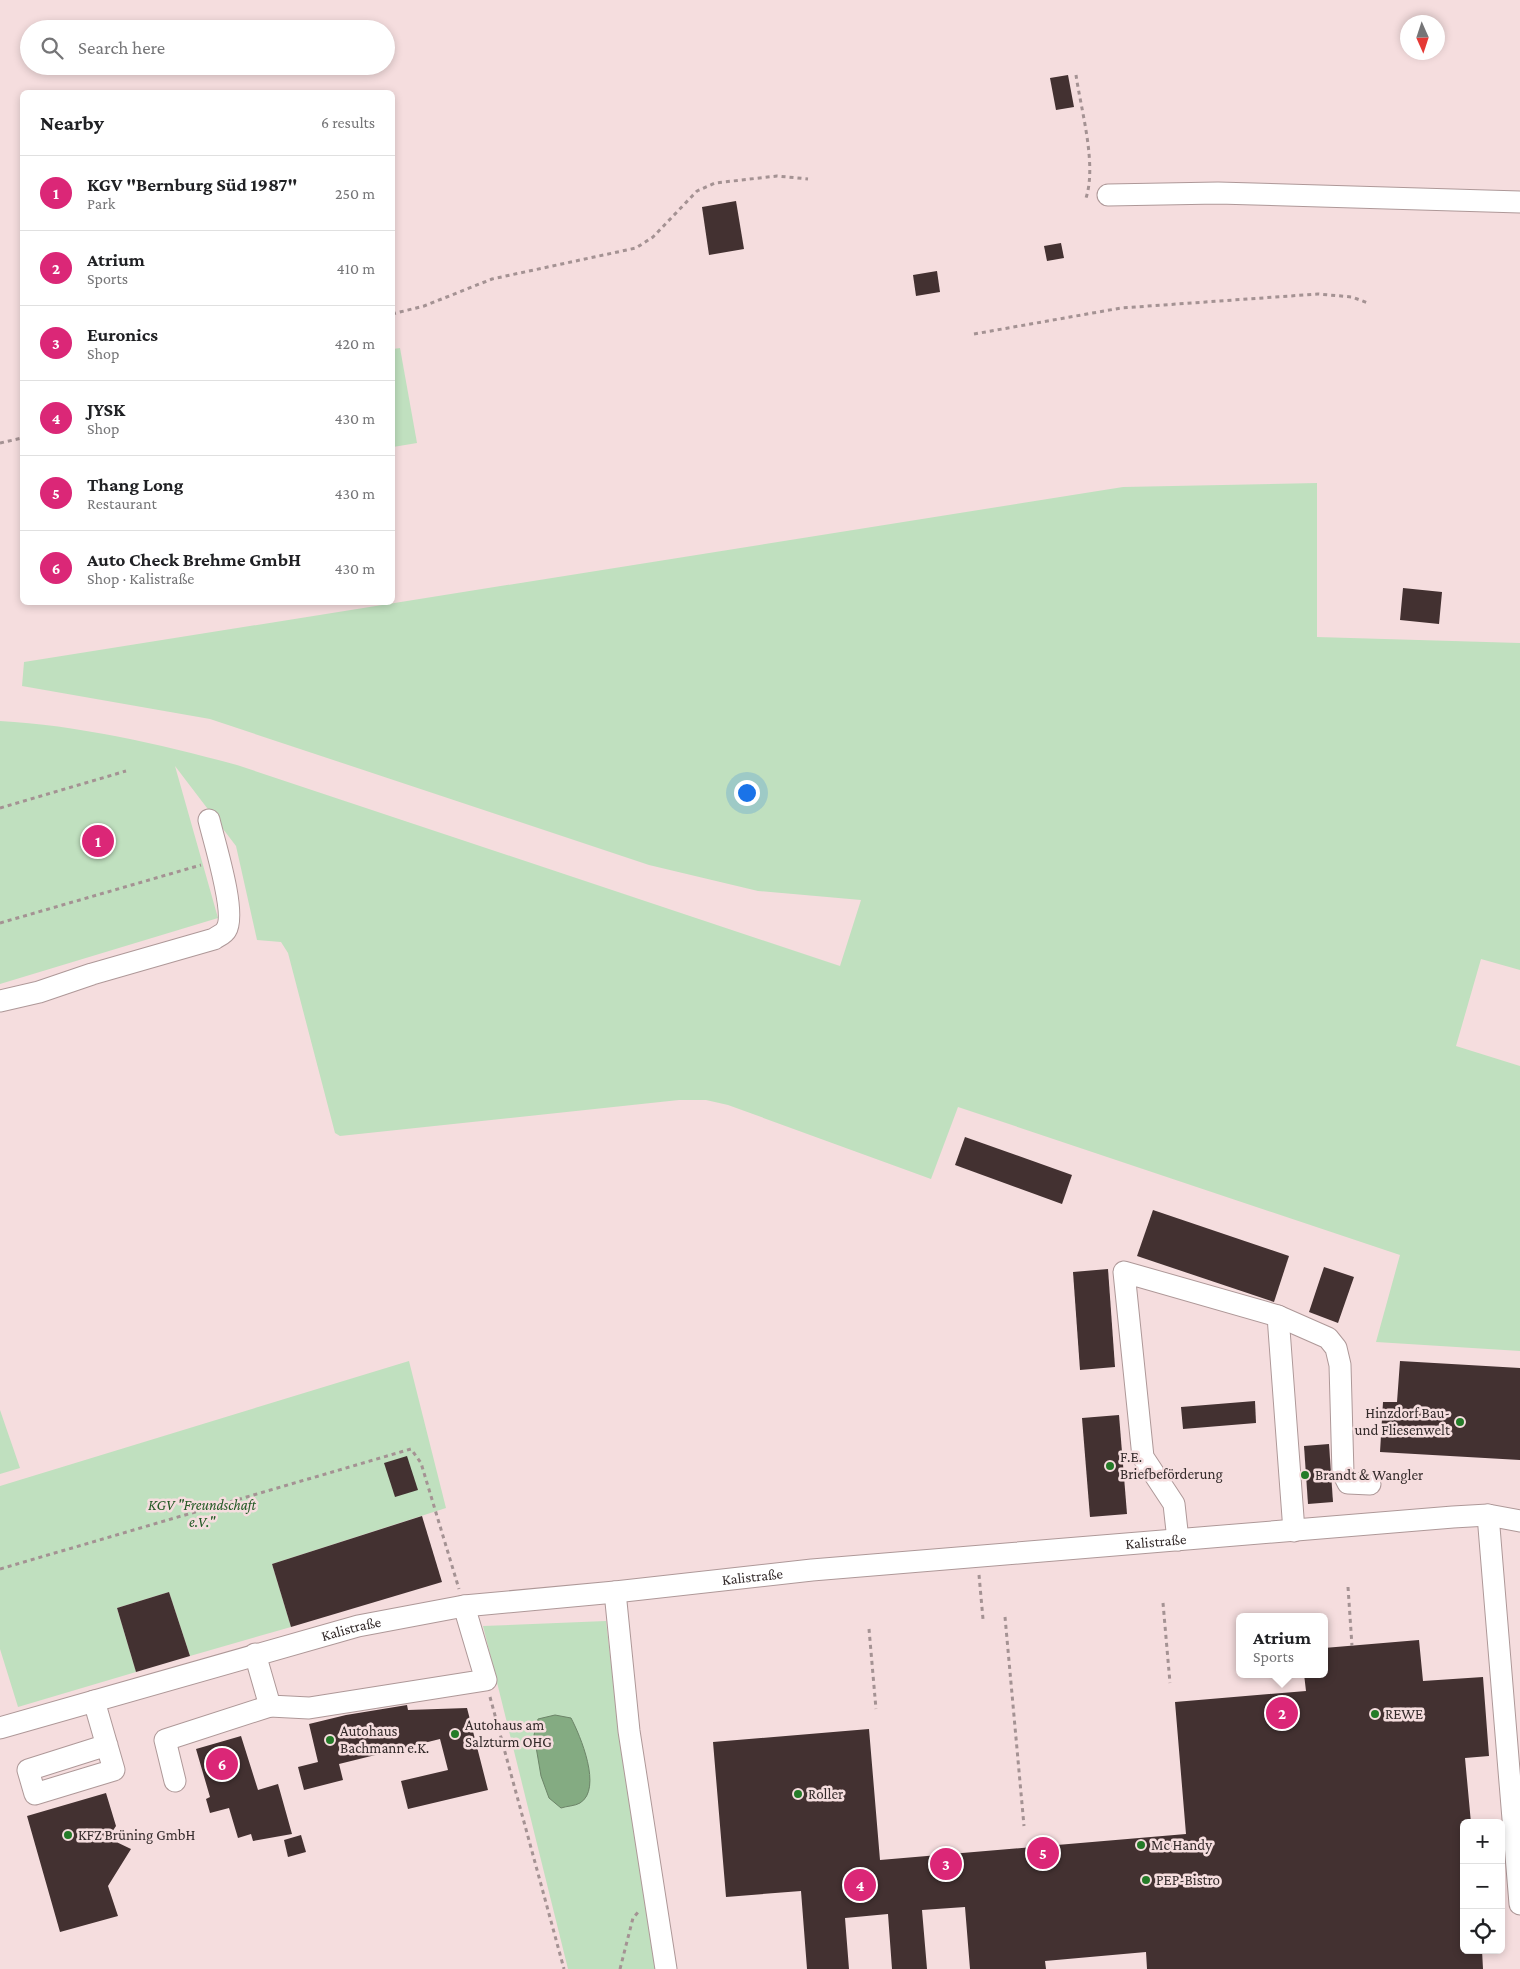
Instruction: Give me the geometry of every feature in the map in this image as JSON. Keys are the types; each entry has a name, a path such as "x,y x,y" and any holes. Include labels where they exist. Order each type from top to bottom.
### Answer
{"street":[{"path":"1108,195 1218,193 1520,202"},
{"path":"0,1001 39,992 92,974 214,939 226,932 229,924 229,911 209,820"},
{"path":"1178,1540 1174,1504 1143,1457 1124,1272 1278,1316 1328,1338 1336,1348 1340,1365 1343,1473 1348,1483 1370,1484"},
{"path":"1278,1316 1294,1530"},
{"path":"1488,1515 1520,1904"},
{"name":"Kalistraße","path":"0,1728 358,1626 464,1606 615,1592 812,1570 1294,1530 1488,1515 1520,1521"},
{"path":"615,1592 629,1731 655,1888 666,1969"},
{"path":"175,1780 165,1740 270,1706 309,1708 486,1680 464,1606"},
{"path":"255,1654 270,1706"},
{"path":"94,1701 108,1746"}],"path":[{"path":"1076,75 1088,153 1090,187 1086,198"},
{"path":"395,313 424,306 492,279 636,248 653,237 697,191 715,183 777,176 808,179"},
{"path":"974,334 1121,308 1318,294 1352,297 1368,303"},
{"path":"0,443 20,438"},
{"path":"0,808 126,771"},
{"path":"0,923 218,860"},
{"path":"0,1570 411,1449 420,1463 464,1606"},
{"path":"977,1557 983,1619"},
{"path":"1348,1587 1352,1646"},
{"path":"1163,1603 1170,1683"},
{"path":"1004,1617 1024,1826"},
{"path":"869,1629 876,1709"},
{"path":"486,1680 564,1969"},
{"path":"620,1969 634,1918 655,1888"}],"green space":[{"path":"400,348 417,443 395,447 395,349"},
{"path":"1317,483 1317,637 1520,643 1520,970 1481,959 1456,1046 1520,1066 1520,1351 1376,1342 1400,1255 958,1107 931,1179 728,1105 706,1100 679,1100 340,1136 335,1133 288,953 281,942 257,940 236,846 175,766 218,918 0,984 0,721 89,731 180,750 237,765 840,966 861,900 758,891 649,865 210,719 22,686 24,662 382,605 395,605 395,603 1123,487"},
{"name":"KGV \"Freundschaft e.V.\"","path":"409,1361 446,1508 272,1564 291,1627 190,1656 169,1592 117,1608 136,1672 18,1707 0,1649 0,1486"},
{"path":"0,1410 20,1468 0,1474"},
{"path":"606,1621 621,1747 673,1969 568,1969 483,1626"}],"shaded area":[{"path":"555,1715 571,1718 584,1749 590,1774 590,1786 587,1796 578,1804 561,1808 549,1798 541,1776 534,1735 538,1719"}],"building":[{"path":"1068,75 1074,107 1056,110 1050,78"},
{"path":"736,201 744,249 709,255 702,207"},
{"path":"1061,243 1064,258 1047,261 1044,246"},
{"path":"937,271 940,292 916,296 913,275"},
{"path":"1403,588 1442,592 1439,624 1400,620"},
{"path":"965,1137 1072,1175 1062,1204 955,1165"},
{"path":"1153,1210 1289,1256 1274,1302 1137,1256"},
{"path":"1324,1267 1354,1277 1338,1323 1309,1312"},
{"path":"1108,1269 1115,1367 1080,1370 1073,1272"},
{"path":"1400,1361 1520,1368 1520,1460 1380,1452 1383,1402 1397,1402"},
{"path":"1255,1401 1256,1423 1183,1429 1181,1407"},
{"path":"1119,1415 1127,1514 1090,1517 1082,1418"},
{"path":"1329,1444 1333,1502 1308,1504 1304,1446"},
{"path":"407,1456 418,1490 395,1497 384,1463"},
{"path":"422,1516 442,1582 291,1627 272,1564"},
{"path":"169,1592 190,1656 136,1672 117,1608"},
{"path":"1419,1640 1423,1681 1483,1677 1489,1756 1465,1758 1471,1819 1460,1819 1460,1954 1482,1954 1483,1969 1147,1969 1146,1952 1045,1961 1046,1969 970,1969 965,1907 922,1910 927,1969 892,1969 888,1914 845,1918 849,1969 807,1969 801,1891 726,1897 713,1742 869,1729 880,1860 1186,1834 1175,1702 1306,1691 1304,1678 1328,1678 1328,1648"},
{"path":"407,1705 408,1710 467,1708 488,1790 408,1809 401,1781 448,1770 440,1739 339,1764 343,1780 304,1790 298,1767 318,1762 309,1724 346,1715"},
{"path":"241,1736 258,1790 278,1784 292,1834 253,1841 251,1834 238,1838 229,1808 210,1813 206,1799 210,1797 196,1749"},
{"path":"106,1793 116,1826 108,1838 131,1849 108,1886 118,1916 60,1932 27,1816"},
{"path":"301,1835 306,1852 288,1857 284,1840"}],"place":[{"name":"KGV \"Bernburg Süd 1987\"","path":"98,841"},
{"name":"Hinzdorf Bau- und Fliesenwelt","path":"1460,1422"},
{"name":"F.E. Briefbeförderung","path":"1110,1466"},
{"name":"Brandt & Wangler","path":"1305,1475"},
{"name":"Atrium","path":"1282,1713"},
{"name":"REWE","path":"1375,1714"},
{"name":"Autohaus am Salzturm OHG","path":"455,1734"},
{"name":"Autohaus Bachmann e.K.","path":"330,1740"},
{"name":"Auto Check Brehme GmbH","path":"222,1764"},
{"name":"Roller","path":"798,1794"},
{"name":"KFZ Brüning GmbH","path":"68,1835"},
{"name":"Mc Handy","path":"1141,1845"},
{"name":"Thang Long","path":"1043,1853"},
{"name":"Euronics","path":"946,1864"},
{"name":"PEP-Bistro","path":"1146,1880"},
{"name":"JYSK","path":"860,1885"}]}
